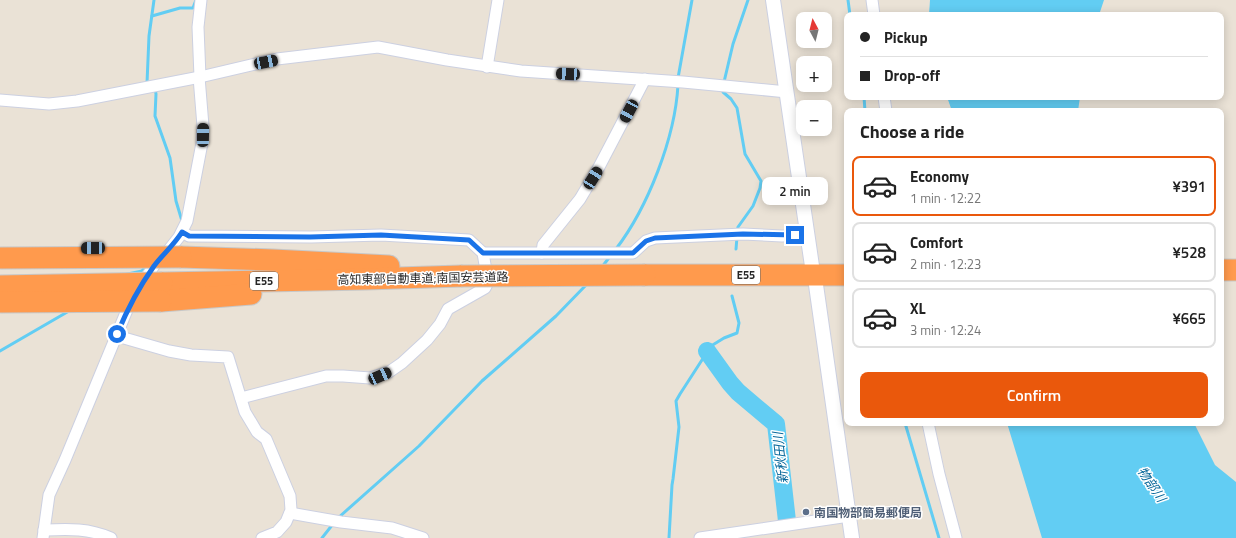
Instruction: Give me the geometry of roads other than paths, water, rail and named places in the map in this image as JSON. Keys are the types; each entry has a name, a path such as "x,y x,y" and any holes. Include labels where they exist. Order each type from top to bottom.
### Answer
{"highway":[{"path":"0,258 176,252 273,260 399,267 461,276"},
{"path":"1224,270 1236,270"},
{"name":"高知東部自動車道;南国安芸道路","path":"161,292 241,295 366,280 461,276 844,275"},
{"path":"0,286 161,292"},
{"path":"0,302 161,292"}],"street":[{"path":"111,538 98,533 79,530 44,534 49,495 127,310 156,264 176,252 187,221 202,143 203,126 198,27 201,0"},
{"path":"487,67 498,0"},
{"path":"774,0 812,266"},
{"path":"872,0 874,12"},
{"path":"0,100 49,104 60,103 200,77 278,59 378,47 487,67 521,71 645,79 787,92"},
{"path":"542,253 543,245 580,199 599,167 645,79"},
{"path":"182,232 189,236 310,237 381,235 469,240 483,253 488,282 485,288 448,310 440,324 427,340 402,363 389,372 370,378 326,376 242,398"},
{"path":"483,253 633,253 646,241 655,238 743,234 782,236 808,235"},
{"path":"0,250 176,252"},
{"path":"816,284 852,538"},
{"path":"0,311 127,310"},
{"path":"117,336 169,351 228,357 250,421 257,432 266,439 289,492 291,504 290,513 286,522 277,532 262,538"},
{"path":"929,426 939,474 956,538"},
{"path":"290,513 341,522 392,528 422,538"},
{"path":"700,538 849,516"}],"water":[{"path":"930,0 1104,0 1100,12 929,12"},
{"path":"948,100 1080,100 1078,108 951,108"},
{"name":"物部川","path":"1008,426 1196,426 1215,465 1236,482 1236,538 1042,538"}],"waterway":[{"path":"150,83 147,83 149,36 154,0"},
{"path":"152,16 180,8 193,8 196,0"},
{"path":"678,78 692,0"},
{"path":"724,82 733,44 748,0"},
{"path":"848,0 850,12"},
{"path":"616,249 639,213 658,171 672,127 678,85"},
{"path":"155,89 155,116 170,158 176,201 182,221 181,223"},
{"path":"723,89 723,92 731,99 737,108 745,154 761,181 753,206 738,227 737,232"},
{"path":"864,100 865,108"},
{"path":"736,249 737,237"},
{"path":"602,267 611,255"},
{"path":"123,275 142,271 146,266"},
{"path":"338,518 419,446 482,381 556,316 588,283"},
{"path":"669,538 672,485 679,427 676,401 711,346 724,338 737,333 739,323 732,296"},
{"path":"0,351 69,311"},
{"name":"新秋田川","path":"707,351 738,392 776,424 787,521"},
{"path":"906,426 939,538"},
{"path":"322,538 333,524"}],"place":[{"name":"南国物部簡易郵便局","path":"806,512"}]}
